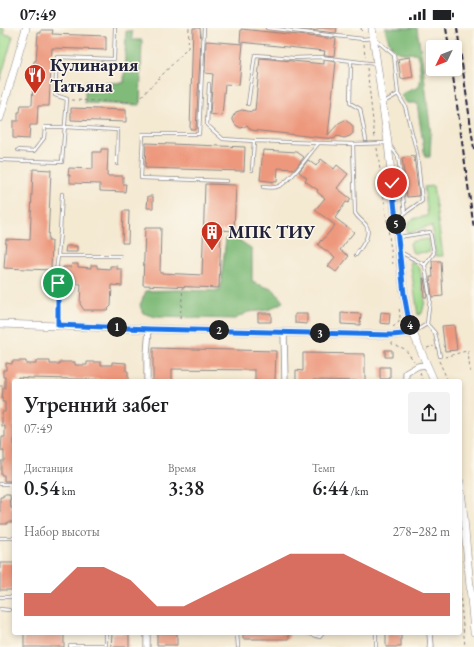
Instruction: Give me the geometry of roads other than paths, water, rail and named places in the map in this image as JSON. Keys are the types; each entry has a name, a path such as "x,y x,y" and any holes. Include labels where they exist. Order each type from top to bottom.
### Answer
{"street":[{"path":"0,118 26,28"},
{"path":"372,28 388,143 404,294 413,333 433,379"},
{"path":"0,324 392,335 413,333"},
{"path":"146,379 149,329"},
{"path":"284,332 285,379"},
{"path":"406,379 406,373 418,366 427,365"},
{"path":"462,508 474,632"},
{"path":"147,635 147,647"},
{"path":"430,635 431,647"}],"lane":[{"path":"0,160 62,162 67,99 55,95 57,57 114,59 115,28"},
{"path":"204,28 199,134 143,134 141,178 227,181"},
{"path":"267,28 299,30 363,39 374,38 394,55 398,94 405,106 417,153 422,201 405,213 396,223"},
{"path":"248,104 255,55 294,58 321,57 377,64"},
{"path":"351,61 350,103 360,109 366,140"},
{"path":"209,84 207,125 223,139 353,144 388,143 398,156 405,213"},
{"path":"382,103 398,94"},
{"path":"18,150 34,151 44,138 44,127 118,130 117,164"},
{"path":"252,170 254,141"},
{"path":"263,187 275,187 283,184 289,179 318,143"},
{"path":"353,144 355,213 357,217 366,225 368,231 367,237 356,255"},
{"path":"58,325 58,283 55,279 62,194"},
{"path":"398,237 430,232 434,253 425,265 430,299 427,324 435,333 440,357"},
{"path":"399,252 425,265"},
{"path":"58,256 120,256"},
{"path":"413,333 427,324"},
{"path":"0,484 12,484"},
{"path":"0,538 12,538"},
{"path":"0,596 12,597"},
{"path":"0,610 9,610"},
{"path":"70,647 70,645 106,645 106,635"},
{"path":"236,635 238,647"},
{"path":"313,635 320,638 321,635"},
{"path":"376,635 376,647"}],"railway":[{"path":"446,28 448,40"},
{"path":"457,28 474,149"},
{"path":"453,76 474,229"}],"place":[{"name":"Кулинария Татьяна","path":"35,94"},
{"name":"МПК ТИУ","path":"212,252"}]}
